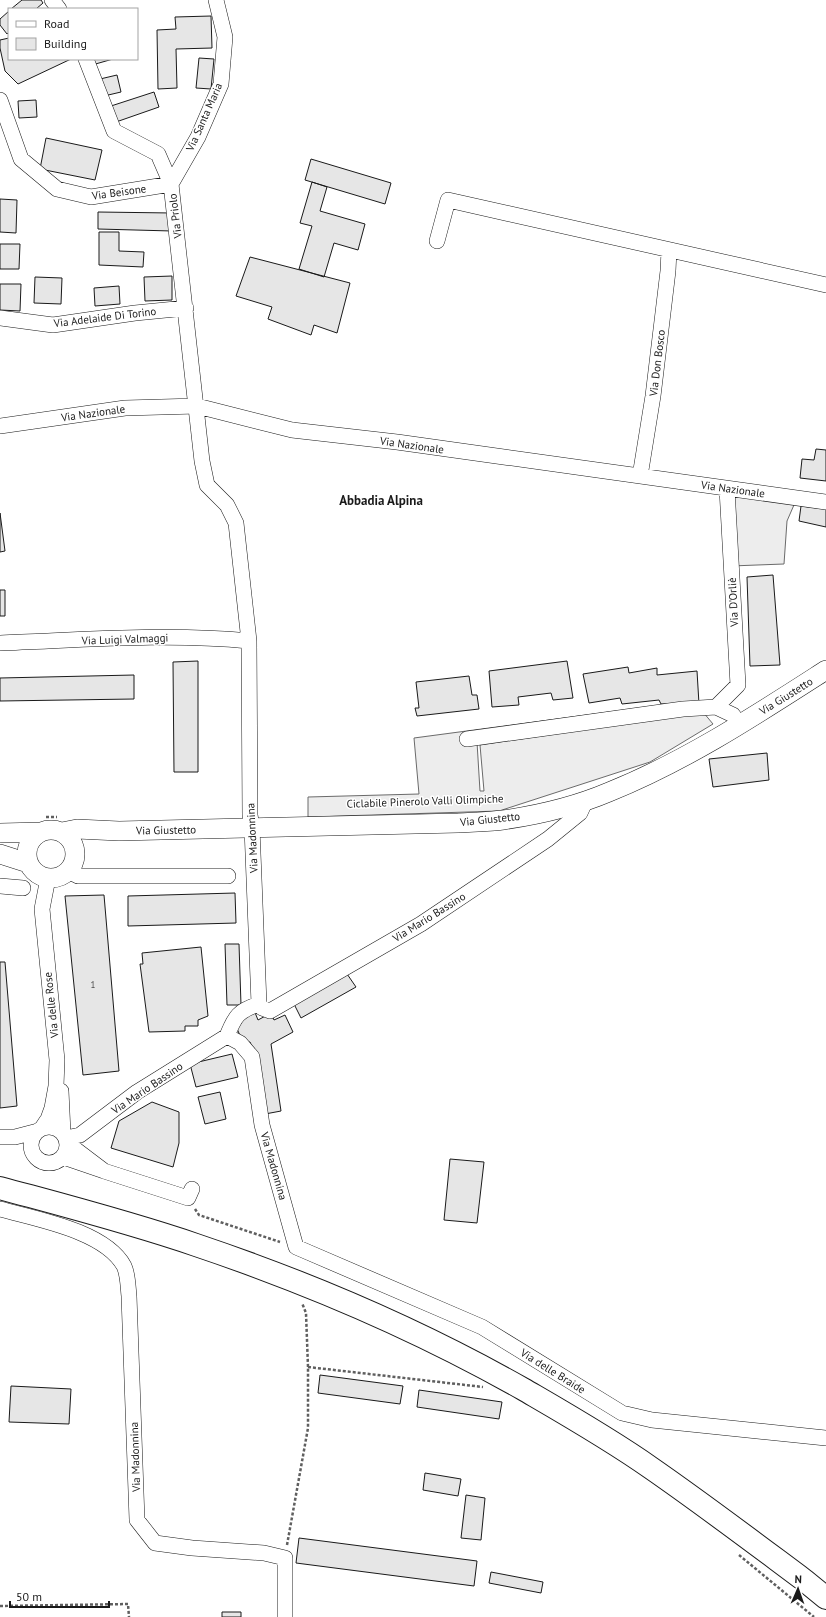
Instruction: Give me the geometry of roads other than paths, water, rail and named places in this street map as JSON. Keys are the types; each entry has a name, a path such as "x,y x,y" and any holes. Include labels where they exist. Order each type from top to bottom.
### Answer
{"highway":[{"path":"5,1181 200,1233 266,1256 349,1289 415,1319 529,1378 594,1416 656,1455 826,1582"},
{"path":"5,1181 110,1218 194,1244 273,1272 363,1309 406,1329 522,1388 649,1466 804,1580 826,1598"}],"main road":[{"name":"Via Giustetto","path":"62,832 77,829 119,831 458,823 503,820 539,813 609,793 688,755 740,725 826,670"},
{"path":"0,833 41,832 48,830 62,832 73,844 75,852 73,866 62,876 48,878 40,876 33,871 28,864 27,849 35,836 41,832"},
{"name":"Via Giustetto","path":"75,852 94,839 119,831"},
{"path":"0,854 28,864"}],"street":[{"name":"Via Santa Maria","path":"172,184 198,137 221,84 225,37 216,0"},
{"name":"Via Priolo","path":"86,60 114,131 158,154 172,184 197,406"},
{"name":"Via Beisone","path":"0,100 21,159 57,189 91,197 172,184"},
{"path":"437,241 448,200 826,285"},
{"name":"Via Don Bosco","path":"640,476 653,396 668,271 669,250"},
{"name":"Via Adelaide Di Torino","path":"0,318 53,325 134,313 186,308"},
{"name":"Via Nazionale","path":"0,426 125,408 197,406 292,430 397,442 826,502"},
{"name":"Via Madonnina","path":"197,406 202,462 207,485 227,505 236,523 249,642 250,815 252,828 259,1004"},
{"name":"Via D'Orliè","path":"716,707 738,685 727,489"},
{"name":"Via Luigi Valmaggi","path":"0,643 163,638 215,638 249,642"},
{"path":"467,739 683,709 716,707 733,714 740,725"},
{"name":"Via Mario Bassino","path":"259,1004 262,1008 270,1011 421,924 548,839 580,813 586,800"},
{"path":"68,872 78,876 228,876"},
{"name":"Via delle Rose","path":"48,878 42,909 57,1060 53,1104 48,1119 32,1140 31,1145 36,1156 40,1160 52,1163 65,1143"},
{"path":"0,886 23,888"},
{"path":"227,1036 234,1019 247,1008 259,1004"},
{"name":"Via Madonnina","path":"227,1036 240,1043 252,1057 262,1125 296,1247"},
{"name":"Via Mario Bassino","path":"65,1143 80,1135 137,1092 227,1036"},
{"path":"57,1060 65,1143"},
{"path":"0,1137 15,1137 53,1128 65,1143 104,1171 190,1194"},
{"name":"Via Madonnina","path":"0,1209 50,1223 88,1236 112,1250 124,1267 129,1296 137,1520 155,1543 192,1548 264,1553 285,1558 285,1617"},
{"name":"Via delle Braide","path":"296,1247 482,1327 622,1413 652,1420 826,1438"}],"district":[{"name":"Abbadia Alpina","path":"381,500"}]}
